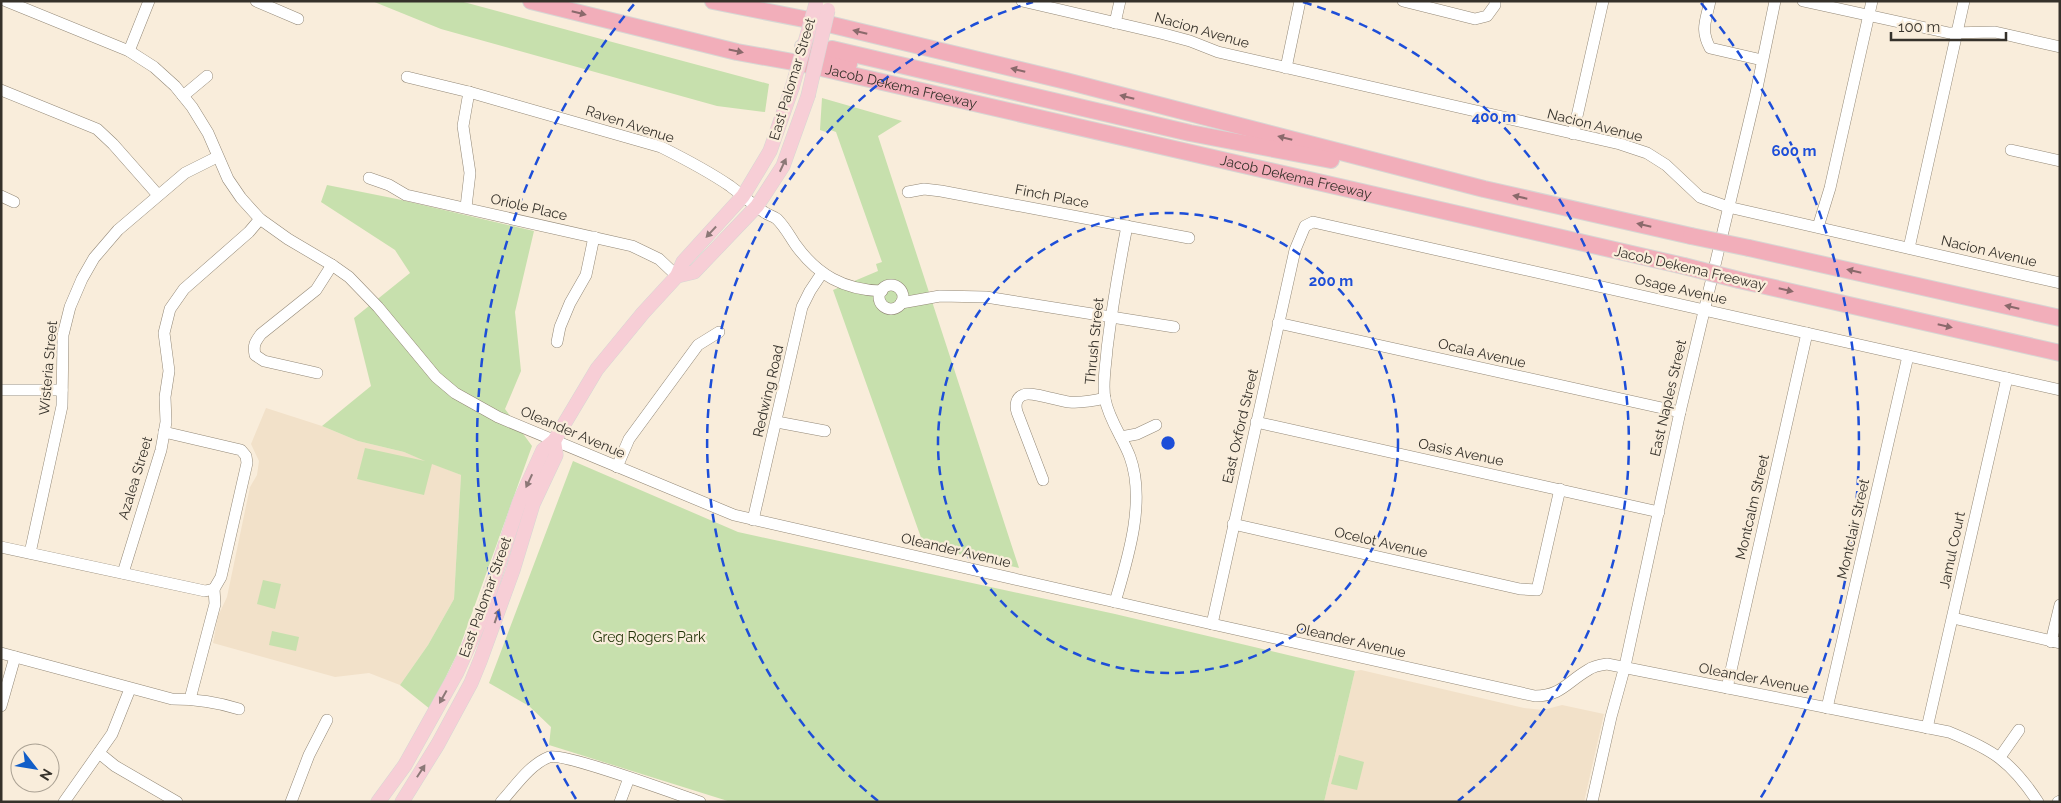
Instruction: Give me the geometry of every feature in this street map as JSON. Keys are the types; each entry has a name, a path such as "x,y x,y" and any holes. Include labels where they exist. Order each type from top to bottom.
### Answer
{"highway":[{"name":"Jacob Dekema Freeway","path":"531,1 737,52 804,64 2060,353"},
{"path":"713,1 824,23 1066,81 1484,189 2060,318"},
{"path":"815,50 830,60 1190,133 1484,189"},
{"path":"931,79 1684,266"}],"main road":[{"name":"East Palomar Street","path":"677,276 694,272 757,206 783,166 808,96 823,4"},
{"name":"East Palomar Street","path":"378,802 405,765 456,675 480,621 519,503 543,450 554,441 596,369 677,276 683,262 743,196 770,151 792,88 815,50"},
{"name":"East Palomar Street","path":"402,802 438,744 463,697 489,639 533,504 556,455 554,441"},
{"path":"456,675 462,682 463,697"}],"street":[{"name":"Oleander Avenue","path":"6,1 129,51 154,67 183,96 208,133 217,157 232,185 260,219 288,239 332,265 363,290 436,377 455,393 482,410 734,515 1535,696 1544,696 1560,690 1593,667 1607,664 1625,666 1949,732 1982,746 2000,757 2029,788 2038,802"},
{"path":"129,51 149,1"},
{"path":"256,1 298,19"},
{"name":"Nacion Avenue","path":"1022,1 1190,41 1218,52 1620,144 1647,153 1666,165 1700,198 1728,207 2060,283"},
{"path":"1115,23 1120,1"},
{"path":"1286,68 1300,1"},
{"path":"1403,1 1474,19 1487,16 1495,5 1495,1"},
{"path":"1573,134 1603,1"},
{"path":"1710,1 1703,30 1704,37 1710,48 1762,60"},
{"name":"East Naples Street","path":"1592,802 1611,717 1625,666 1680,412 1775,1"},
{"path":"1803,1 1957,34 1995,32 2060,47"},
{"path":"1818,227 1830,188 1872,1"},
{"path":"1909,248 1964,1"},
{"path":"183,96 207,76"},
{"name":"Raven Avenue","path":"407,76 660,147 690,161 775,218 786,229 796,245 822,273 848,286 862,290 882,290"},
{"path":"1,90 96,129 113,144 158,195"},
{"path":"466,207 470,173 462,126 469,92"},
{"path":"2011,150 2060,161"},
{"name":"Wisteria Street","path":"30,553 62,406 63,335 70,306 82,279 94,258 110,239 158,195 185,173 217,157"},
{"name":"Oriole Place","path":"368,178 389,185 406,195 466,207 632,246 659,259 677,276"},
{"name":"Finch Place","path":"908,192 924,190 941,191 1190,238"},
{"path":"1,196 14,202"},
{"name":"Azalea Street","path":"123,573 161,450 169,371 164,333 170,310 184,289 249,232 260,219"},
{"name":"Osage Avenue","path":"1300,234 1305,226 1314,222 2060,390"},
{"name":"Thrush Street","path":"1115,602 1138,506 1137,482 1130,457 1105,398 1104,376 1111,317 1127,226"},
{"name":"East Oxford Street","path":"1212,624 1278,323 1300,234"},
{"path":"558,342 560,327 570,303 586,275 594,237"},
{"path":"317,373 264,361 255,355 254,346 255,341 261,334 316,290 332,265"},
{"name":"Redwing Road","path":"753,520 802,307 822,273"},
{"path":"901,303 903,296 897,287 890,285 882,290 880,295 881,303 891,308 901,303 934,296"},
{"name":"Raven Avenue","path":"862,290 881,303"},
{"path":"901,291 934,296 986,298 1174,327"},
{"name":"Ocala Avenue","path":"1278,323 1680,412"},
{"path":"617,467 629,439 698,345 719,332"},
{"name":"Montcalm Street","path":"1728,688 1807,333"},
{"name":"Montclair Street","path":"1827,708 1908,356"},
{"name":"Jamul Court","path":"1927,728 2007,378"},
{"path":"1,390 62,390"},
{"path":"1043,480 1017,412 1016,404 1018,398 1030,394 1070,402 1085,402 1105,398"},
{"path":"777,422 825,431"},
{"name":"Oasis Avenue","path":"1256,422 1659,512"},
{"path":"1121,437 1137,434 1156,425"},
{"path":"164,432 240,450 246,456 247,463 221,577 214,589 215,604 190,699"},
{"name":"Ocelot Avenue","path":"1233,524 1522,589 1537,590 1560,489"},
{"path":"1,547 205,591 214,589"},
{"path":"1953,618 2056,642 2060,605"},
{"path":"1,653 172,699 190,699 239,709"},
{"path":"1,706 15,657"},
{"path":"64,802 112,734 130,689"},
{"path":"291,802 309,755 327,720"},
{"path":"2000,757 2019,730"},
{"path":"98,753 115,766 177,802"},
{"path":"501,802 528,772 550,757 583,763 700,802"},
{"path":"620,802 629,778"}],"shaded area":[{"path":"266,408 322,426 358,441 404,452 461,475 454,599 428,645 400,685 369,673 335,677 213,643 218,616 227,597 250,487 257,475 259,461 251,444"},
{"path":"1361,670 1524,708 1543,710 1562,705 1604,714 1584,802 1324,802 1355,671"}],"green space":[{"path":"372,1 460,1 769,84 765,112 717,106 441,29"},
{"path":"822,98 902,121 878,136 1019,568 924,546 833,290 878,271 876,264 882,262 836,132 828,129 826,132 820,130"},
{"path":"327,185 397,199 534,231 515,312 521,371 505,409 532,446 458,652 430,709 400,685 428,645 454,599 461,475 432,464 424,495 357,479 365,448 425,461 404,452 358,441 322,426 371,386 354,318 410,273 395,250 321,202"},
{"name":"Greg Rogers Park","path":"573,461 738,532 1115,614 1355,671 1324,802 731,802 549,745 551,727 529,706 489,683"},
{"path":"263,580 281,584 275,609 257,604"},
{"path":"272,631 299,637 296,651 269,645"},
{"path":"1339,755 1364,762 1357,790 1331,784"}]}
